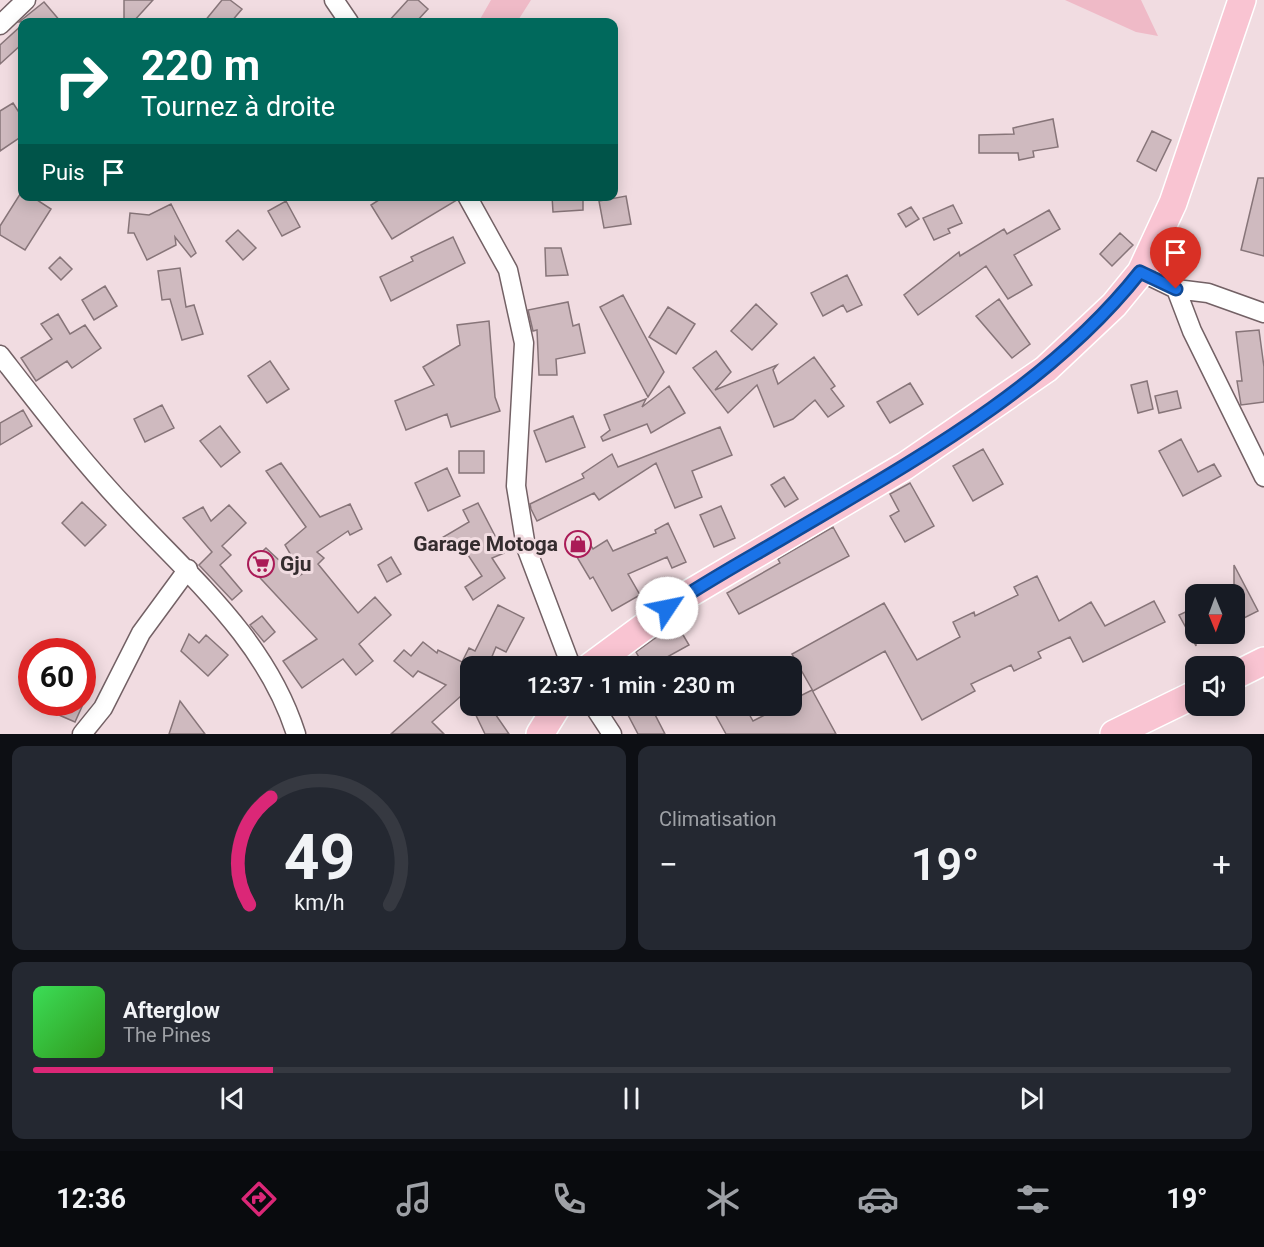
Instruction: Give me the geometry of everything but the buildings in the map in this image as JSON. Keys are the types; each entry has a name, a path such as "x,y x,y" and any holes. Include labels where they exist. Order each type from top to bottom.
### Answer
{"main road":[{"path":"605,656 687,595 905,466 1046,369 1114,305 1140,272 1173,203 1242,0"},
{"path":"1245,670 1264,661"},
{"path":"1114,734 1185,699"},
{"path":"540,734 551,716"}],"street":[{"path":"334,0 346,18"},
{"path":"0,25 16,4"},
{"path":"470,201 508,270 524,343 522,419 516,486 526,547 567,656"},
{"path":"1140,272 1176,289 1208,293 1264,312"},
{"path":"1176,289 1192,331 1264,477"},
{"path":"0,355 130,512 188,569 246,635 270,674 296,734"},
{"path":"82,734 103,708 141,633 188,569"},
{"path":"600,716 612,734"}],"shaded area":[{"path":"491,0 531,0 520,18 481,18"},
{"path":"1065,0 1141,0 1158,36 1136,32"}],"place":[{"name":"Garage Motoga","path":"578,544"},
{"name":"Gju","path":"261,564"}],"route":[{"path":"667,608 905,466 1046,369 1114,305 1140,272 1176,289"}]}
